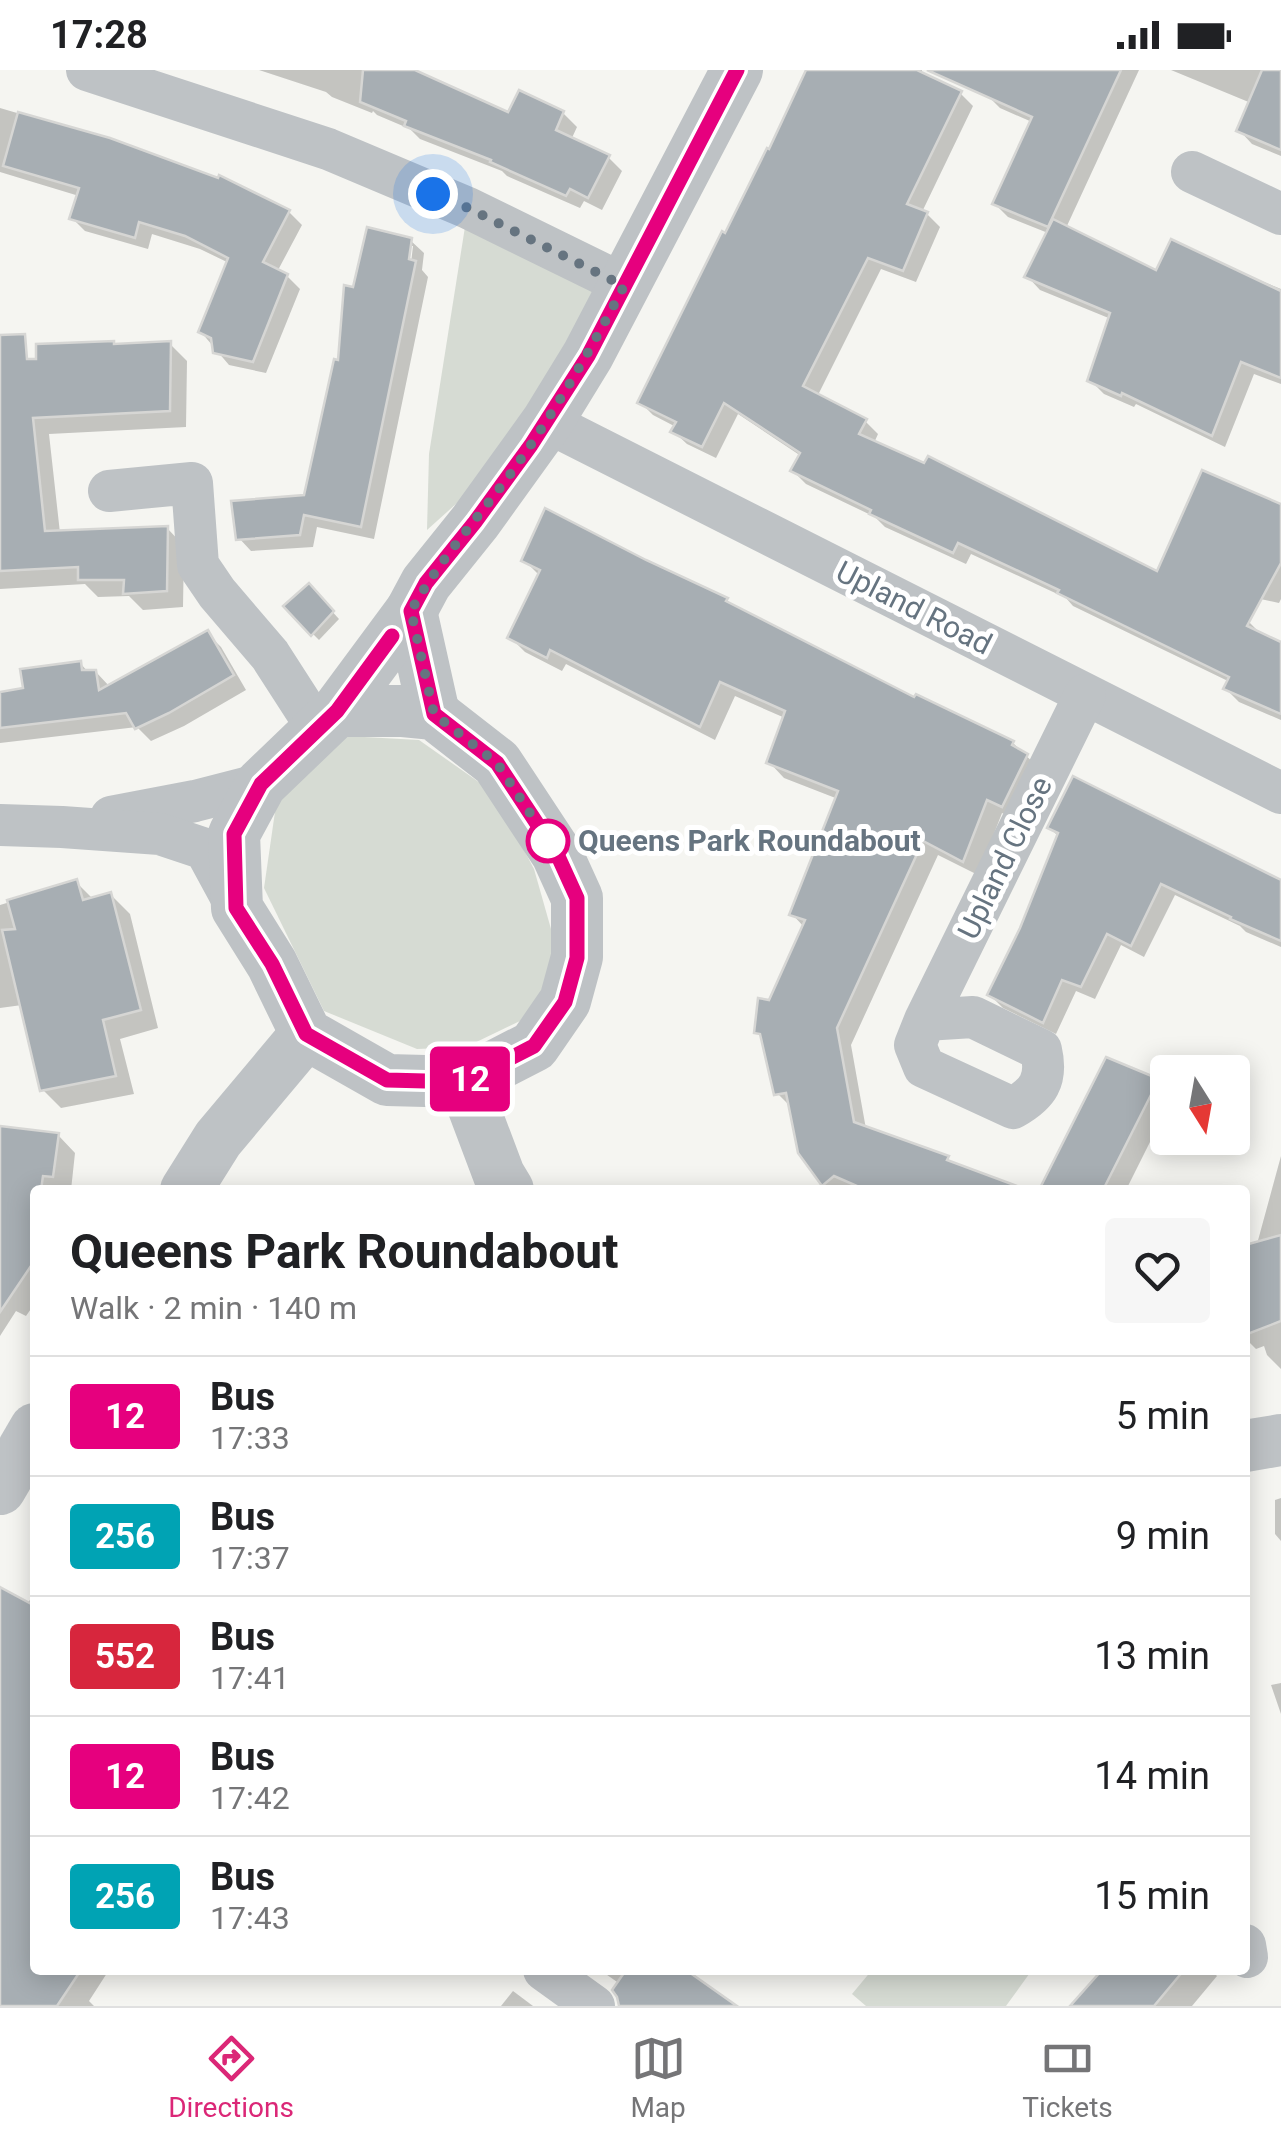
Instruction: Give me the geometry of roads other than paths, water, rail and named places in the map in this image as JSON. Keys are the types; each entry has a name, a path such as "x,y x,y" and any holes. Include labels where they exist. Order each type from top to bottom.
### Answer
{"street":[{"path":"87,70 328,149 468,208 624,286"},
{"path":"236,908 234,834 261,784 327,719 411,611 426,583 547,422 588,356 737,70"},
{"path":"1192,172 1281,214"},
{"name":"Upland Road","path":"547,422 1281,792"},
{"path":"109,491 192,483 198,564 217,594 327,719"},
{"path":"411,611 434,714"},
{"name":"Upland Close","path":"925,1020 1085,695"},
{"path":"0,825 160,834 206,849 236,908 272,964 306,1034 387,1080 464,1082 534,1046 565,1002 577,958 577,898 557,854 497,763 434,714 403,711 327,719"},
{"path":"62,826 195,801 261,784"},
{"path":"189,1185 218,1139 306,1034"},
{"path":"464,1082 505,1185"},
{"path":"0,1488 30,1437"},
{"path":"1250,1445 1281,1440"},
{"path":"551,1975 594,2006"}],"place":[{"name":"Queens Park Roundabout","path":"548,841"}]}
